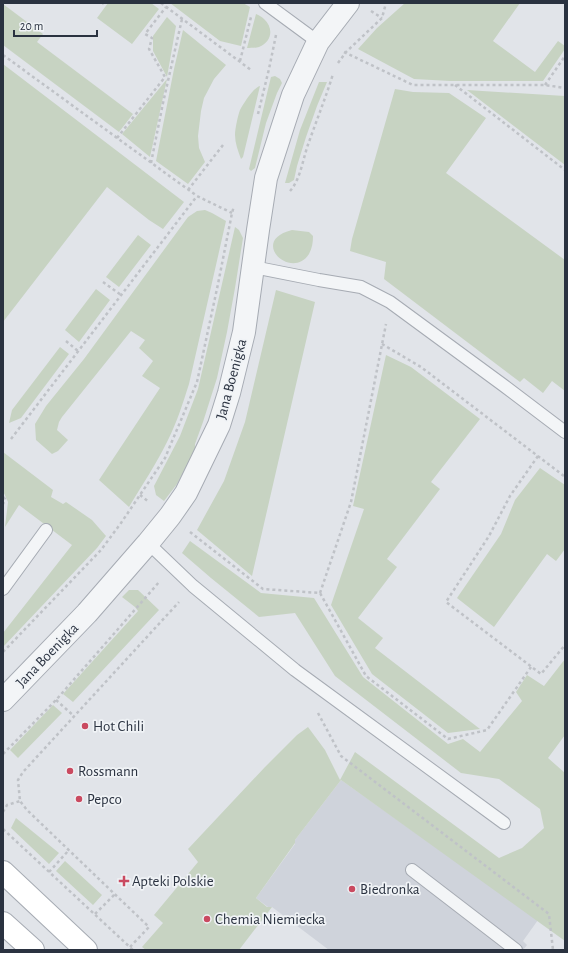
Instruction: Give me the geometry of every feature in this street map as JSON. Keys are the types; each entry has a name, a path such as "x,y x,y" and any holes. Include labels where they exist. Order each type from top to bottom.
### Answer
{"street":[{"name":"Jana Boenigka","path":"3,700 87,613 148,543 186,493 219,426 229,393 244,332 266,178 293,95 318,42 348,3"},
{"path":"3,872 86,950"},
{"path":"3,923 33,950"}],"lane":[{"path":"265,3 318,42"},
{"path":"253,266 361,287 390,302 565,432"},
{"path":"3,589 46,530"},
{"path":"148,543 193,586 295,670 504,823"},
{"path":"412,870 516,950"}],"path":[{"path":"161,3 252,70"},
{"path":"286,196 295,186 334,68 346,52 382,18 386,3"},
{"path":"117,138 165,77 149,49 152,38 145,34 166,7"},
{"path":"240,61 252,11"},
{"path":"257,120 280,14"},
{"path":"151,163 162,104 182,19"},
{"path":"318,42 346,52 413,85 545,86 565,88"},
{"path":"3,55 188,190 232,213 258,230"},
{"path":"545,86 565,56"},
{"path":"455,85 565,170"},
{"path":"188,190 223,145"},
{"path":"10,439 197,196"},
{"path":"3,652 101,550 165,458 197,382 234,206"},
{"path":"103,282 121,295"},
{"path":"390,302 351,502 320,593 366,676 448,739 487,730 531,667"},
{"path":"66,341 78,351"},
{"path":"382,344 421,367 564,476 565,475"},
{"path":"538,456 510,496 489,536 446,602 541,674 565,645"},
{"path":"140,495 170,516 263,589 320,593"},
{"path":"3,497 5,498 3,504"},
{"path":"3,754 56,700 173,567"},
{"path":"130,947 149,927 27,810 20,801 18,780 23,772 193,586"},
{"path":"56,700 74,716"},
{"path":"316,710 341,756 549,914 553,950"},
{"path":"3,812 7,805 20,801"},
{"path":"3,829 133,950"},
{"path":"49,872 69,850"},
{"path":"95,914 115,894"}],"shaded area":[{"path":"341,780 538,920 523,941 527,945 523,950 329,950 272,907 268,907 256,898 295,844 295,840"}],"green space":[{"path":"108,3 151,3 159,9 132,44 97,18"},
{"path":"170,3 243,3 250,7 241,46 220,41"},
{"path":"405,3 520,3 493,41 535,72 558,41 565,46 565,49 543,81 450,81 414,79 358,49 377,28"},
{"path":"3,4 43,34 37,42 133,114 119,132 3,45"},
{"path":"256,14 259,15 269,26 269,38 263,45 247,48"},
{"path":"167,17 176,26 167,77 153,51 153,36"},
{"path":"183,30 226,65 214,79 204,98 198,136 199,148 205,162 188,184 156,161"},
{"path":"3,64 184,202 163,229 107,187 3,322"},
{"path":"275,76 280,79 282,83 266,123 255,168 251,171 249,169 271,77"},
{"path":"167,79 150,157 122,134"},
{"path":"319,82 327,82 306,137 294,180 289,183 285,183 300,130"},
{"path":"260,86 243,157 241,159 235,138 238,115 249,96 257,87"},
{"path":"395,89 413,92 449,93 486,118 446,173 565,260 565,391 552,381 543,393 524,378 520,382 384,279 386,262 350,251 352,239"},
{"path":"467,90 565,96 565,165"},
{"path":"205,210 226,221 189,384 168,440 129,507 99,480 160,388 142,376 153,361 139,348 145,340 131,331 62,417 57,430 68,440 58,451 52,454 36,440 35,424 46,406 84,359 188,217 197,211"},
{"path":"235,227 239,230 243,238 227,332 217,378 195,444 195,449 177,484 164,501 156,495 154,486 180,436 198,389"},
{"path":"292,230 309,232 313,236 309,254 302,261 293,263 285,261 278,256 274,250 274,242 279,235"},
{"path":"138,235 151,245 119,287 106,277"},
{"path":"96,289 110,300 79,342 65,330"},
{"path":"276,290 315,302 252,576 197,530 224,481 245,422"},
{"path":"60,347 69,354 21,418 9,423 12,410"},
{"path":"386,355 411,367 480,419 431,482 440,489 387,559 397,567 358,618 383,638 375,648 480,729 448,733 372,674 331,605 364,509 353,506"},
{"path":"3,452 53,490 51,497 63,504 66,502 92,520 106,536 97,548 3,647 3,633 72,545 19,505 5,527 8,502 3,491"},
{"path":"540,468 565,485 565,549 556,561 547,554 494,627 457,598 501,534 515,500"},
{"path":"190,541 261,593 314,598 363,677 448,744 463,739 480,752 522,701 516,692 527,675 544,686 565,659 565,735 548,758 565,773 565,941 341,780 295,840 295,843 256,898 267,907 272,907 239,950 146,950 142,947 163,923 154,915 198,862 188,849 265,767 297,735 308,727 325,750 340,780 355,752 499,858 522,848 544,828 540,809 499,779 461,773 335,676 295,613 259,617 182,553"},
{"path":"129,590 138,590 159,610 73,702 63,694 138,611 122,597"},
{"path":"53,705 62,713 18,758 10,750"},
{"path":"16,818 59,853 49,864 11,828"},
{"path":"65,861 102,895 93,905 56,871"}],"place":[{"name":"Hot Chili","path":"85,726"},
{"name":"Rossmann","path":"70,771"},
{"name":"Pepco","path":"79,799"},
{"name":"Apteki Polskie","path":"124,881"},
{"name":"Biedronka","path":"352,889"},
{"name":"Chemia Niemiecka","path":"207,919"}]}
